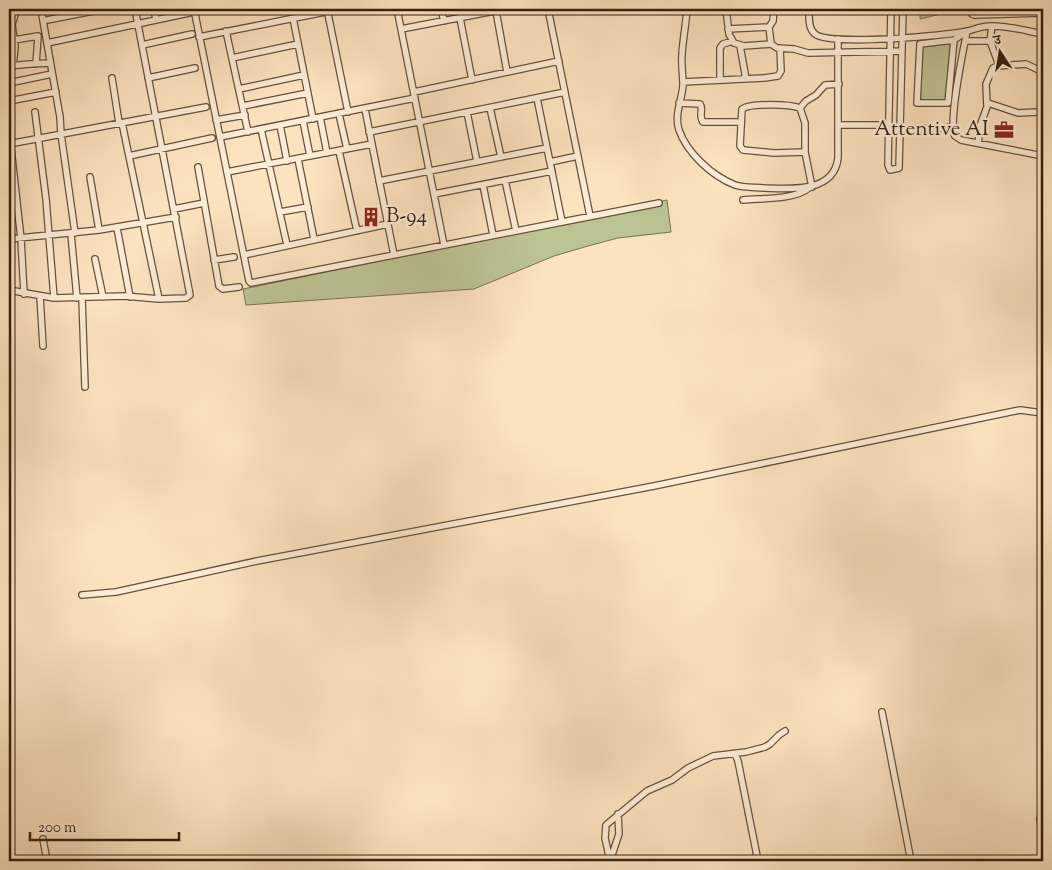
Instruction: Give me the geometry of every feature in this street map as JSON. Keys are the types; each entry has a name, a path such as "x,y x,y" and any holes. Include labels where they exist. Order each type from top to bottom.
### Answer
{"street":[{"path":"17,9 12,24 15,49 11,66 50,64"},
{"path":"41,9 60,117 80,298 85,387"},
{"path":"47,20 90,10 104,9"},
{"path":"9,290 54,298 130,297 159,299 186,298 190,295 135,9"},
{"path":"154,9 156,20"},
{"path":"199,36 340,9"},
{"path":"397,9 444,245"},
{"path":"441,9 444,21"},
{"path":"402,29 505,9"},
{"path":"548,9 590,216"},
{"path":"687,9 677,124 685,143 701,161 723,178 737,185 745,187 811,187"},
{"path":"726,9 728,29 732,41 740,46 771,44 773,47 794,49 808,53 902,51"},
{"path":"771,44 769,27 773,21 774,9"},
{"path":"809,9 811,30 814,34 821,37 838,39 902,38 968,31 992,26 1043,34"},
{"path":"891,9 888,128 888,168 890,170 899,168 903,9"},
{"path":"970,9 970,12 974,15 1043,12"},
{"path":"327,10 348,112"},
{"path":"496,10 507,72"},
{"path":"46,43 191,11 199,36 249,281 253,283 659,202"},
{"path":"293,18 313,119"},
{"path":"460,18 472,80"},
{"path":"992,26 990,41 999,65"},
{"path":"728,29 769,27"},
{"path":"226,31 248,132"},
{"path":"954,40 948,103 917,103 920,44 954,40 968,31"},
{"path":"968,31 952,126 953,132 958,139 1043,156"},
{"path":"142,45 192,34"},
{"path":"14,40 38,36 36,64"},
{"path":"743,200 804,192 826,180 836,167 838,158 838,39"},
{"path":"720,80 720,48 723,44 732,41"},
{"path":"966,41 990,41"},
{"path":"232,58 298,44"},
{"path":"740,46 746,79"},
{"path":"682,82 764,78 780,75 780,48"},
{"path":"220,137 348,112 472,80 558,61"},
{"path":"978,143 981,124 988,103 986,91 988,79 993,68 999,65 1026,64 1043,72"},
{"path":"148,78 195,68"},
{"path":"9,83 52,74"},
{"path":"239,89 304,75"},
{"path":"112,78 159,299"},
{"path":"800,108 806,101 816,96 825,85 838,84"},
{"path":"9,102 56,92"},
{"path":"369,132 565,92"},
{"path":"243,106 308,93"},
{"path":"537,98 562,222"},
{"path":"679,103 700,104 702,108 701,120 706,123 741,122"},
{"path":"988,103 1012,112 1038,112"},
{"path":"800,108 794,106 748,106 742,109 740,146 743,150 774,153 806,152"},
{"path":"10,144 206,107"},
{"path":"364,108 394,255"},
{"path":"490,108 501,157"},
{"path":"800,108 805,123 806,152 811,187"},
{"path":"35,112 40,138 54,298"},
{"path":"467,112 477,162"},
{"path":"339,114 347,149"},
{"path":"216,120 245,115"},
{"path":"320,117 327,153"},
{"path":"303,121 310,156"},
{"path":"280,125 287,161"},
{"path":"838,126 901,130 947,128 952,126"},
{"path":"261,129 287,245"},
{"path":"9,130 21,239 24,294"},
{"path":"129,156 212,138"},
{"path":"227,172 372,144"},
{"path":"379,181 547,148"},
{"path":"339,151 356,231"},
{"path":"550,162 578,156"},
{"path":"298,159 314,240"},
{"path":"198,167 220,287 223,289 239,287"},
{"path":"434,194 552,171"},
{"path":"90,177 99,230"},
{"path":"505,180 516,231"},
{"path":"483,185 493,236"},
{"path":"174,209 204,203"},
{"path":"280,212 308,207"},
{"path":"9,240 117,228 176,217"},
{"path":"244,255 388,224"},
{"path":"117,228 130,297"},
{"path":"214,260 234,256"},
{"path":"95,259 103,298"},
{"path":"40,297 43,346"},
{"path":"82,595 116,592 257,562 654,486 1020,410 1043,413"},
{"path":"882,712 910,861"},
{"path":"610,861 604,830 609,822 650,788 672,780 688,768 713,756 735,754 768,746 786,731"},
{"path":"735,754 758,861"},
{"path":"610,861 619,834 618,814"},
{"path":"1040,819 1043,840"},
{"path":"43,838 47,861"}],"green space":[{"path":"920,9 961,9 920,19"},
{"path":"957,40 949,103 914,103 917,42"},
{"path":"667,200 671,232 618,238 588,246 554,256 474,289 246,305 243,289 537,229"}],"place":[{"name":"Attentive AI","path":"1004,130"},
{"name":"B-94","path":"371,217"}]}
